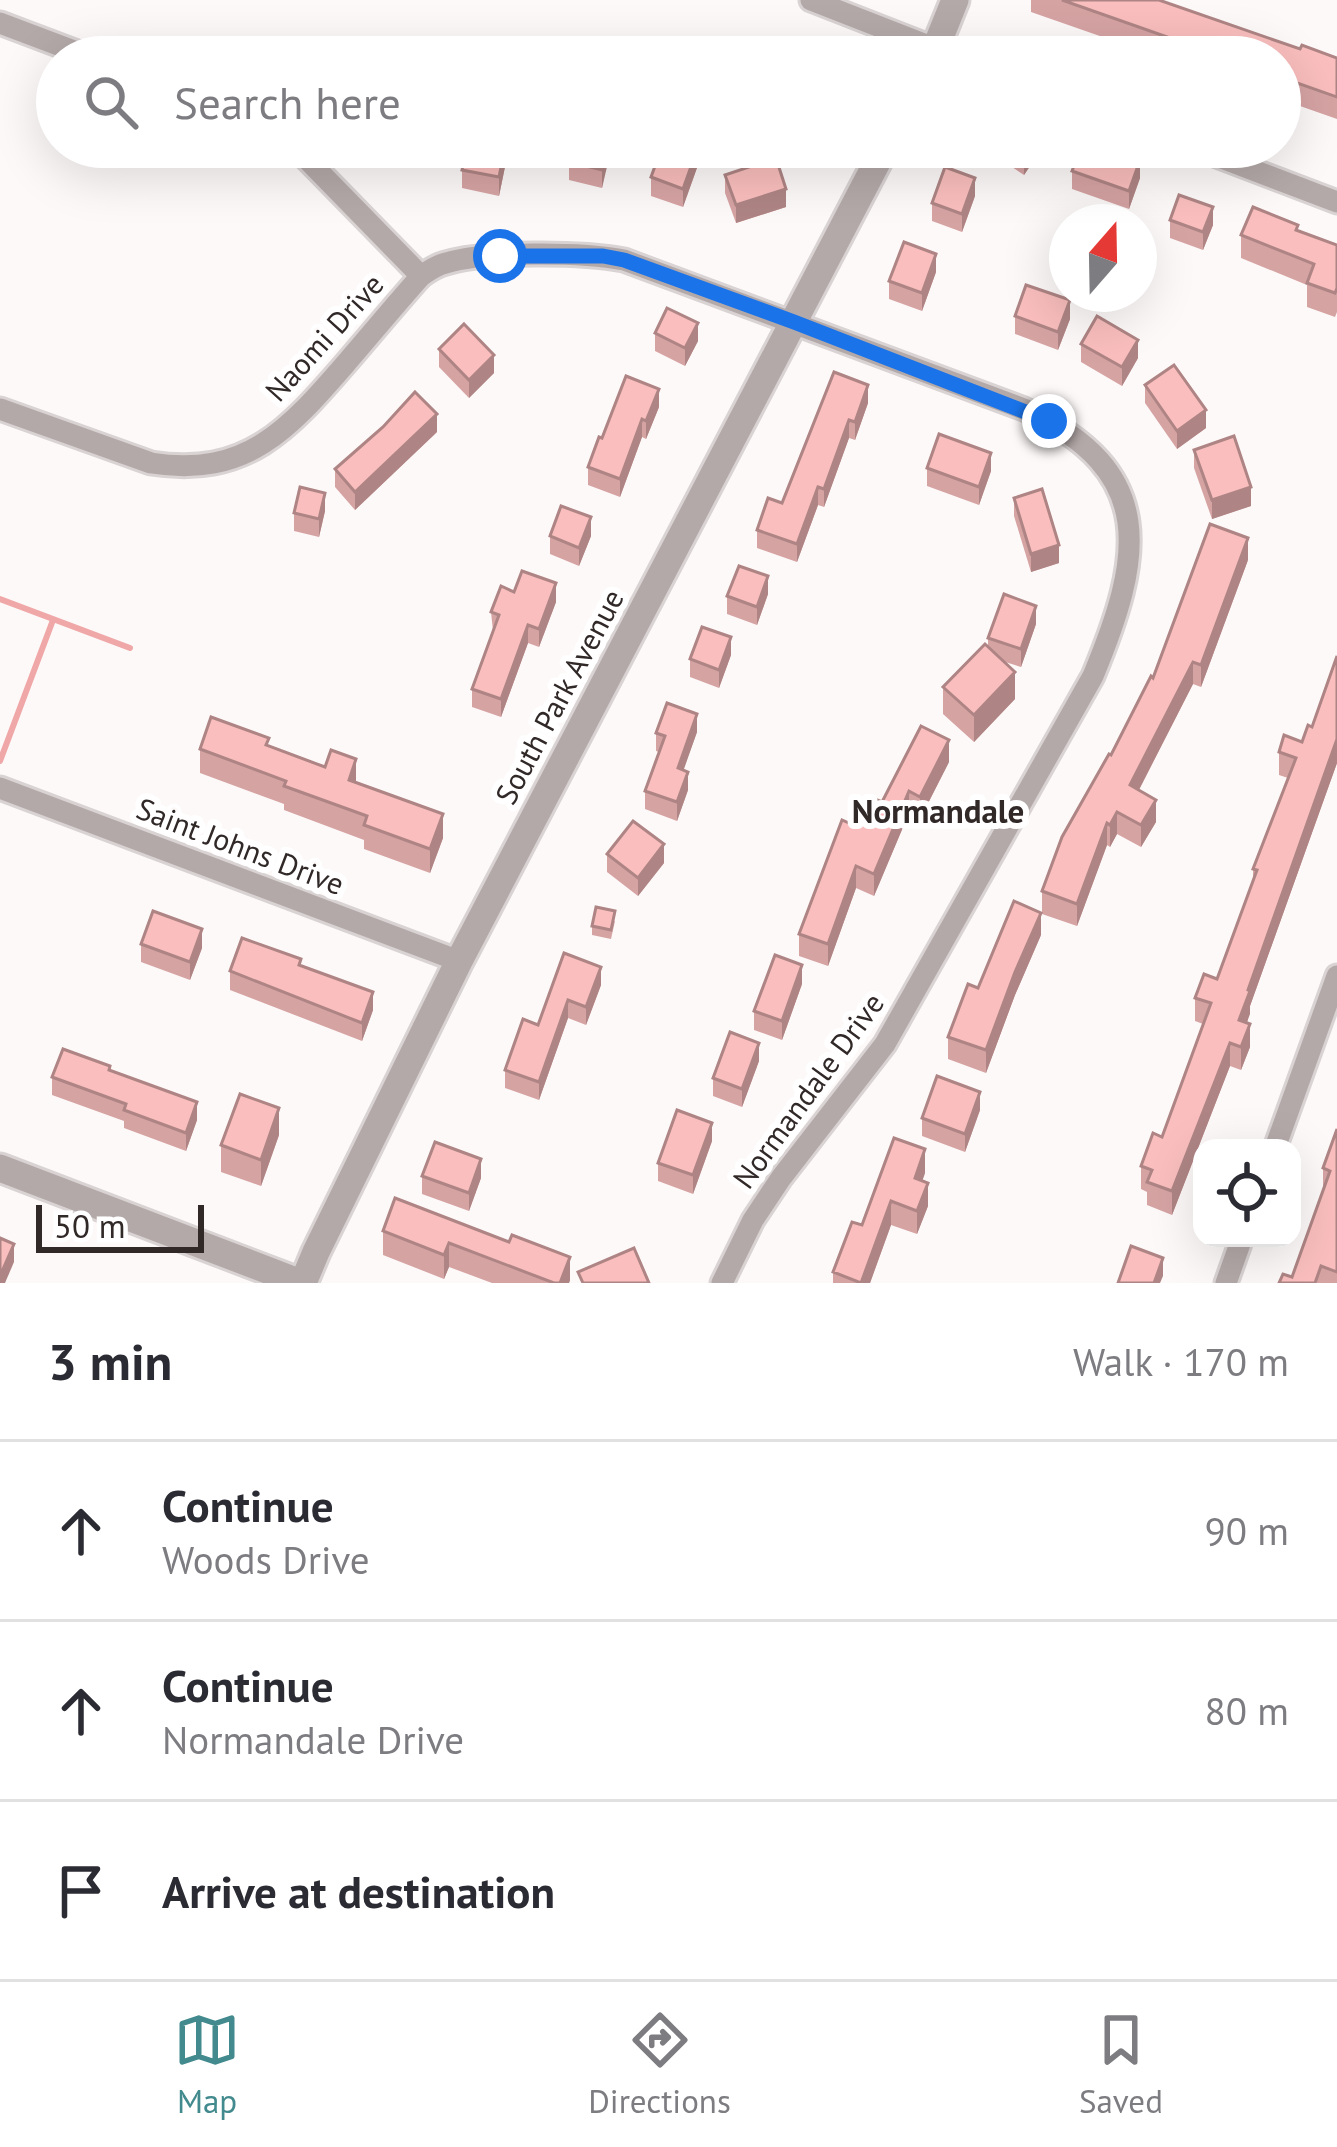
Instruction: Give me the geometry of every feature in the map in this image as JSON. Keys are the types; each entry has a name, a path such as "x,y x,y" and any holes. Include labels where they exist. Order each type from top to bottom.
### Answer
{"street":[{"path":"811,0 898,36"},
{"path":"946,36 955,0"},
{"path":"0,23 36,37"},
{"path":"316,168 421,276"},
{"name":"South Park Avenue","path":"302,1283 459,961 874,168"},
{"path":"1248,168 1337,202"},
{"name":"Normandale Drive","path":"421,276 444,263 500,256 624,260 1049,421 1109,473 1123,500 1131,533 1129,566 1115,624 1093,676 915,995 885,1044 762,1206 722,1283"},
{"name":"Naomi Drive","path":"0,409 151,463 205,466 234,458 260,446 306,409 421,276"},
{"name":"Saint Johns Drive","path":"0,788 459,961"},
{"path":"1278,1139 1337,976"},
{"path":"0,1168 302,1283"},
{"path":"1226,1283 1239,1247"}],"building":[{"path":"1062,0 1159,0 1263,36 1164,36"},
{"path":"1302,45 1337,58 1337,97 1301,84"},
{"path":"462,168 501,168 499,177"},
{"path":"654,168 690,168 683,189 651,177"},
{"path":"746,168 779,168 786,189 736,205 725,175"},
{"path":"945,168 975,178 962,214 932,203"},
{"path":"1073,168 1137,168 1129,191"},
{"path":"1179,195 1213,207 1203,232 1170,220"},
{"path":"1253,207 1337,245 1335,293 1307,283 1314,264 1241,235"},
{"path":"904,242 936,254 922,293 889,281"},
{"path":"1026,285 1049,293 1049,312 1066,312 1058,332 1015,316"},
{"path":"667,308 698,323 685,348 655,333"},
{"path":"1097,316 1138,340 1122,367 1081,344"},
{"path":"464,324 494,355 469,380 439,349"},
{"path":"1174,365 1206,410 1177,431 1145,385"},
{"path":"834,372 868,385 855,422 849,420 824,489 818,487 797,544 757,530 768,498 782,503"},
{"path":"626,376 659,389 646,421 642,419 620,479 588,467"},
{"path":"415,392 437,414 355,492 335,469"},
{"path":"939,434 991,453 979,487 927,468"},
{"path":"1234,436 1251,487 1212,500 1194,450"},
{"path":"300,487 325,493 319,519 294,513"},
{"path":"1042,489 1059,545 1031,554 1014,498"},
{"path":"561,506 591,517 579,548 550,536"},
{"path":"1210,524 1248,538 1201,665 1193,662 1130,785 1156,800 1141,825 1117,812 1107,823 1077,904 1042,891 1062,837 1153,678"},
{"path":"739,566 768,576 757,607 727,596"},
{"path":"522,571 556,583 539,629 528,625 501,699 472,689 499,615 491,612 501,586 514,592"},
{"path":"1004,594 1036,606 1021,649 988,638"},
{"path":"702,627 731,637 719,670 690,659"},
{"path":"985,644 1015,672 974,715 943,687"},
{"path":"1337,656 1337,739 1248,990 1239,1020 1250,1024 1241,1047 1230,1043 1172,1191 1147,1182 1152,1170 1141,1166 1153,1133 1162,1137 1211,1003 1195,998 1204,974 1217,979 1296,758 1279,752 1284,735 1302,742 1308,725 1312,727"},
{"path":"667,703 697,714 678,768 688,772 677,802 645,791 665,736 656,733"},
{"path":"211,717 269,738 266,745 325,767 331,750 356,759 349,780 443,814 430,849 364,825 367,816 200,749"},
{"path":"921,726 949,740 920,797 909,791 874,874 856,866 828,944 799,934 842,820 858,827 870,797 882,802"},
{"path":"633,821 664,844 638,878 607,854"},
{"path":"1014,901 1041,913 986,1050 948,1037 968,984 978,988"},
{"path":"596,907 615,911 611,930 592,926"},
{"path":"153,911 202,929 190,962 141,944"},
{"path":"242,938 373,992 362,1023 230,971"},
{"path":"564,953 601,967 586,1007 568,1000 539,1082 505,1070 523,1019 538,1025"},
{"path":"775,955 802,965 782,1021 754,1011"},
{"path":"730,1032 759,1043 742,1089 713,1078"},
{"path":"63,1049 197,1102 186,1133 124,1110 126,1104 52,1077"},
{"path":"937,1076 980,1092 965,1134 922,1118"},
{"path":"240,1094 279,1108 261,1160 221,1145"},
{"path":"677,1110 712,1123 693,1175 658,1163"},
{"path":"1337,1129 1337,1272 1321,1266 1315,1283 1279,1283 1283,1274 1292,1277 1330,1171 1323,1168"},
{"path":"894,1138 925,1149 915,1178 928,1183 917,1211 891,1201 861,1283 833,1272 852,1222 862,1225"},
{"path":"435,1142 481,1159 469,1193 422,1176"},
{"path":"395,1198 509,1242 512,1235 570,1257 560,1283 449,1243 444,1255 383,1231"},
{"path":"0,1238 14,1244 0,1276"},
{"path":"1131,1246 1163,1258 1154,1283 1118,1283"},
{"path":"634,1248 649,1283 583,1283 578,1272"}],"waterway":[{"path":"0,599 130,648"},
{"path":"0,761 53,620"}],"district":[{"name":"Normandale","path":"938,811"}],"route":[{"path":"500,256 624,260 1049,421"}]}
